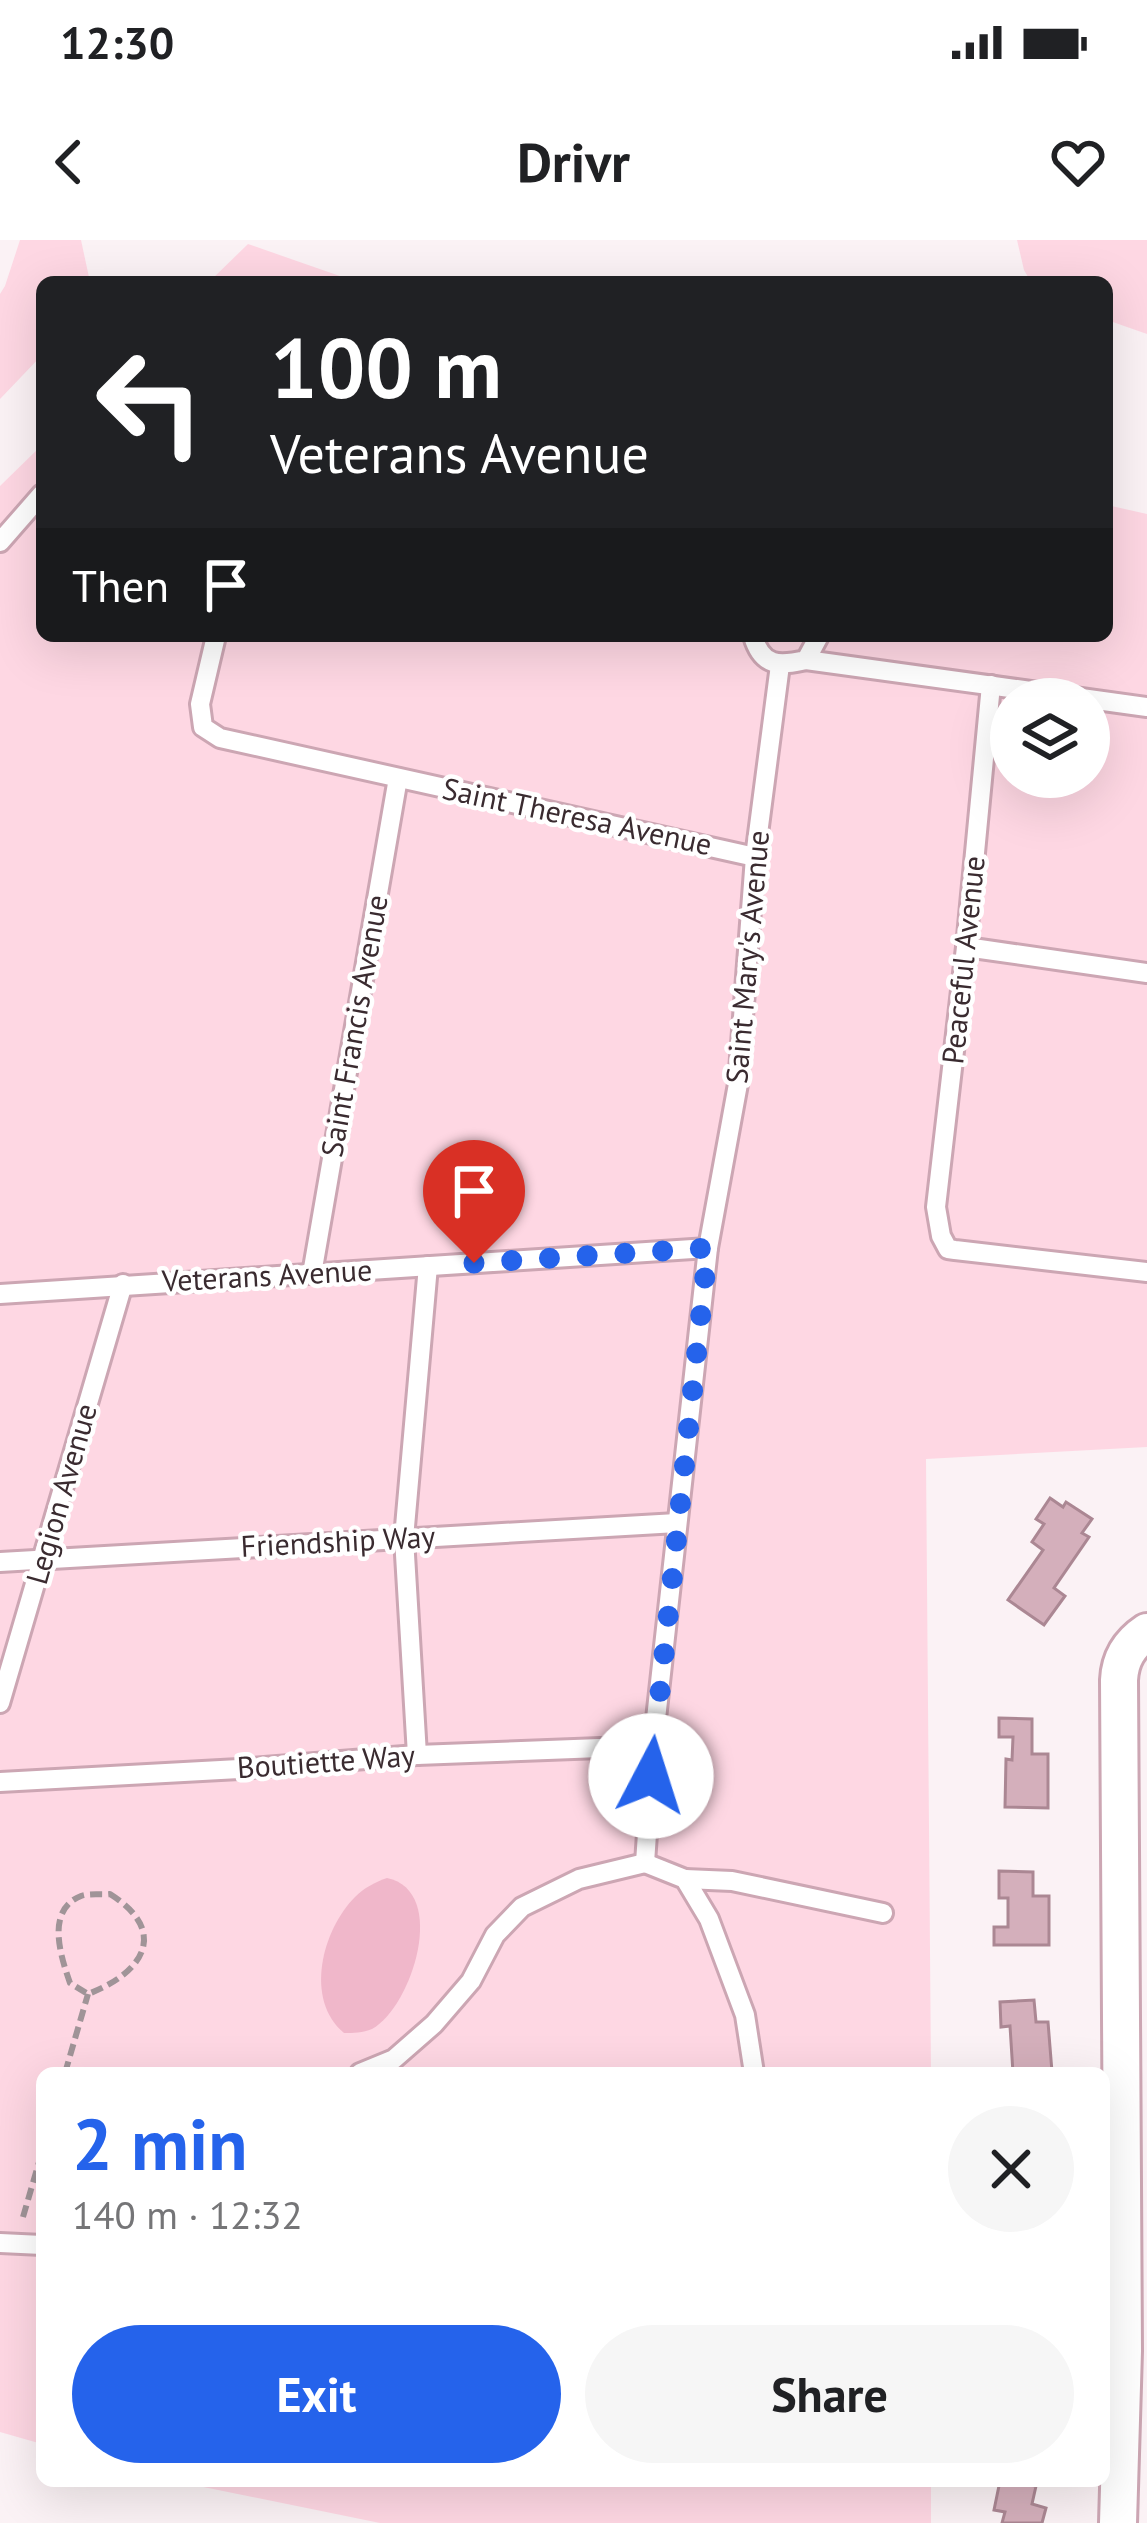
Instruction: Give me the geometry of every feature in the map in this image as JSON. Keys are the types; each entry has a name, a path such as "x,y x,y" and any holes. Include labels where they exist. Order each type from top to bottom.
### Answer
{"street":[{"path":"1118,2523 1135,2351 1133,1985 1119,1680 1121,1664 1141,1637"}],"lane":[{"path":"0,542 36,501"},
{"name":"Saint Theresa Avenue","path":"215,642 200,704 203,727 220,738 755,856"},
{"path":"754,642 766,658 780,665 806,660 990,685"},
{"path":"806,660 816,642"},
{"name":"Saint Mary's Avenue","path":"708,1248 738,1084 755,856 780,665"},
{"name":"Peaceful Avenue","path":"990,695 936,1207 940,1236 948,1249 1147,1272"},
{"path":"1110,701 1147,706"},
{"name":"Saint Francis Avenue","path":"312,1274 398,778"},
{"path":"966,947 1147,973"},
{"path":"645,1863 653,1747 708,1248"},
{"name":"Veterans Avenue","path":"0,1294 708,1248"},
{"path":"417,1755 404,1538 428,1266"},
{"name":"Legion Avenue","path":"0,1703 123,1284"},
{"name":"Friendship Way","path":"0,1562 676,1523"},
{"name":"Boutiette Way","path":"0,1782 417,1755 653,1747"},
{"path":"375,2067 394,2059 434,2024 471,1982 495,1935 522,1907 579,1879 645,1863 686,1879 732,1881 883,1913"},
{"path":"686,1879 709,1918 745,2015 753,2067"}],"path":[{"path":"67,2067 88,1994 110,1984 144,1950 140,1921 131,1907 110,1894 81,1896 67,1907 57,1932 70,1983 88,1994"},
{"path":"8,2243 36,2168"}],"shaded area":[{"path":"20,240 81,240 89,276 36,276 36,361 0,399 0,294"},
{"path":"1017,240 1147,240 1147,334 1113,322 1113,276 1028,276"},
{"path":"248,244 340,276 215,276"},
{"path":"36,451 36,642 1113,642 1113,506 1147,514 1147,1447 926,1459 931,2067 36,2067 36,2442 0,2432 0,486"},
{"path":"387,1878 406,1887 416,1904 418,1950 411,1975 387,2017 372,2029 344,2033 324,2002 321,1984 326,1946 355,1897"},
{"path":"203,2487 931,2487 931,2523 380,2523"}],"building":[{"path":"1050,1498 1092,1519 1082,1533 1089,1537 1054,1588 1065,1596 1044,1625 1008,1600 1043,1550 1032,1542 1044,1524 1036,1519"},
{"path":"999,1718 1032,1719 1032,1754 1048,1754 1048,1808 1005,1807 1006,1759 1012,1760 1013,1737 999,1737"},
{"path":"999,1871 1033,1872 1033,1896 1049,1896 1049,1945 994,1945 994,1927 1008,1927 1008,1898 999,1898"},
{"path":"1034,2000 1036,2022 1048,2022 1052,2067 1013,2067 1010,2026 1001,2027 1000,2002"},
{"path":"999,2487 1036,2487 1032,2504 1046,2508 1042,2523 1002,2523 1005,2512 994,2510"}],"route":[{"path":"474,1263 708,1248 651,1776"}]}
